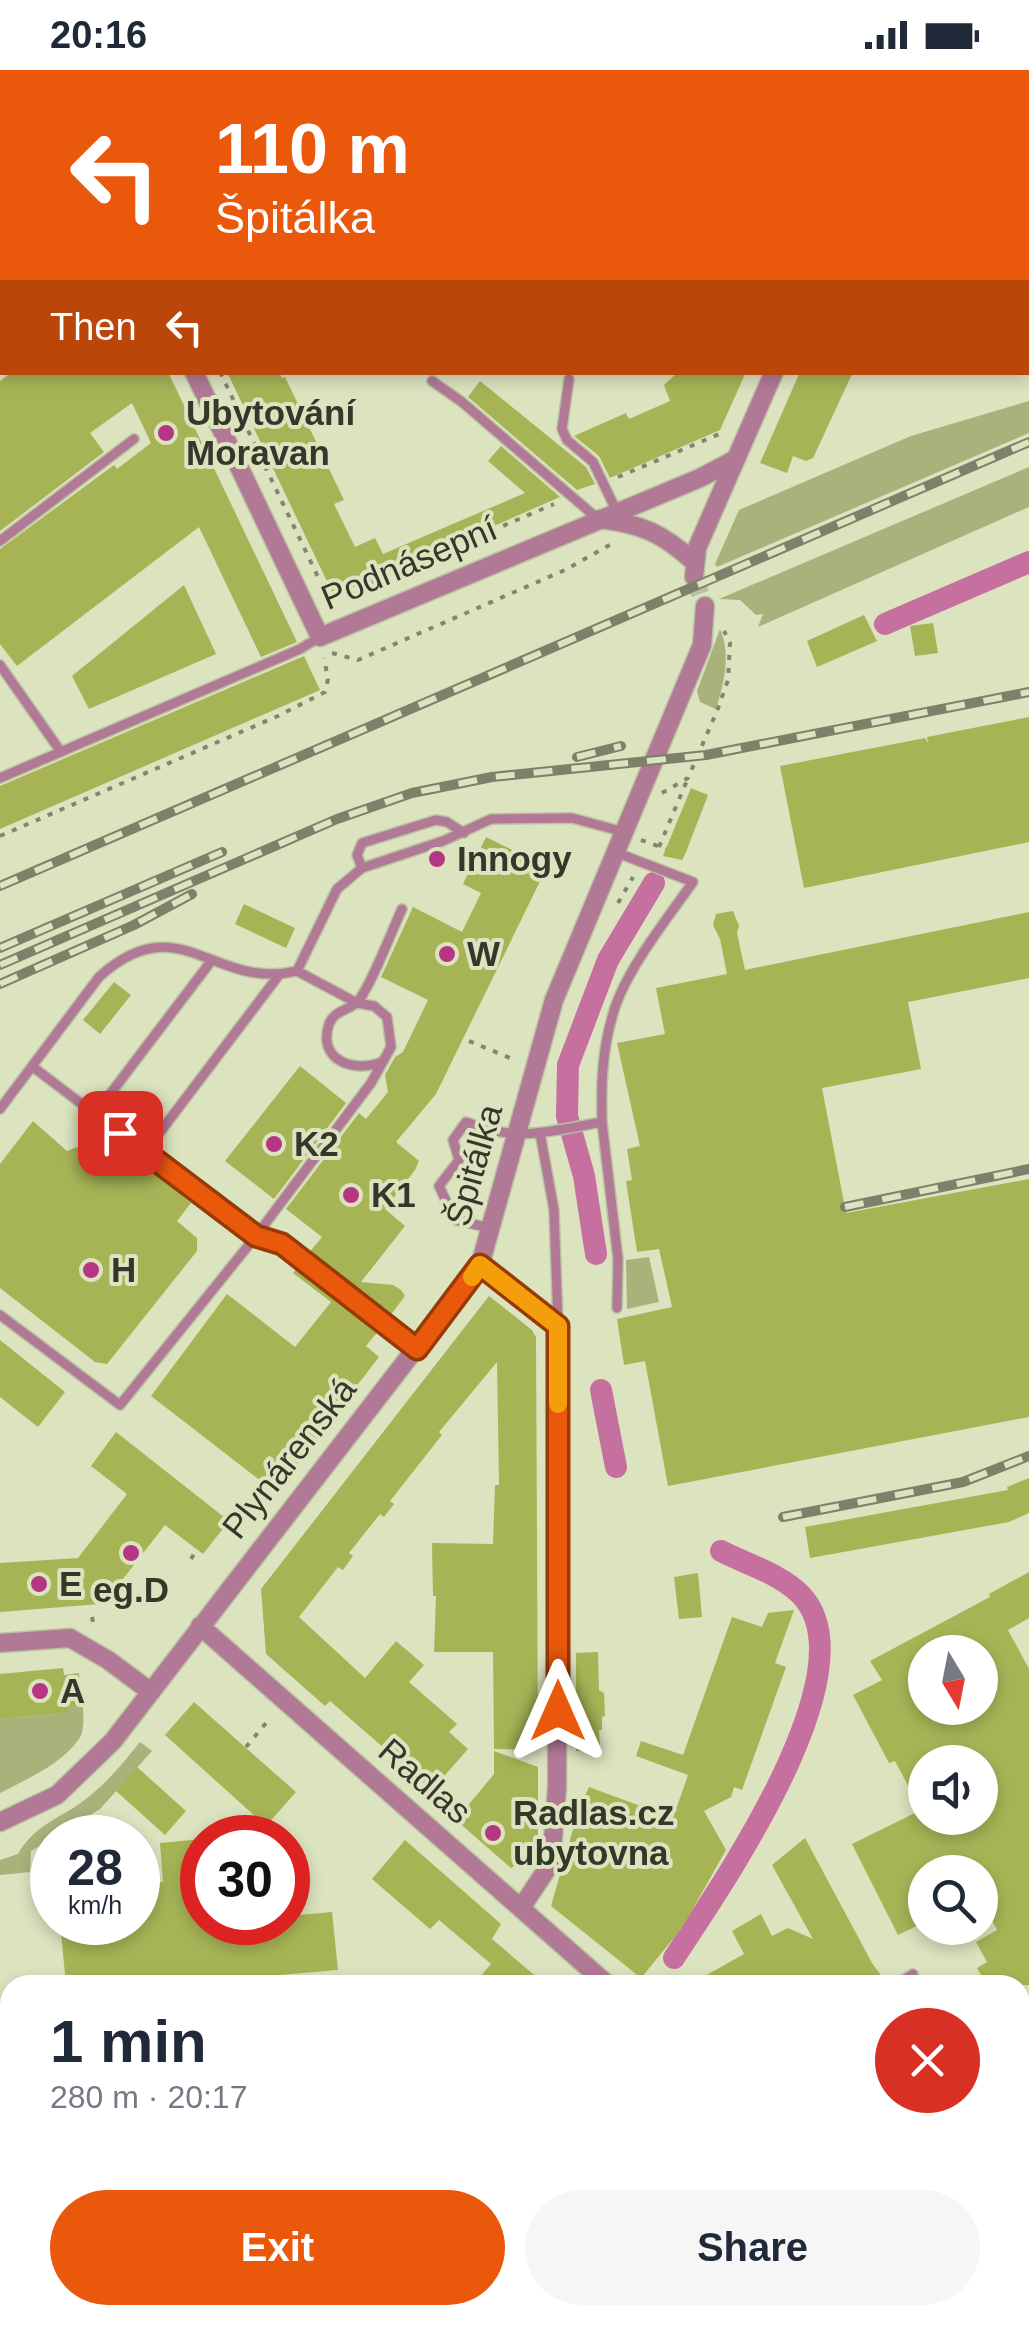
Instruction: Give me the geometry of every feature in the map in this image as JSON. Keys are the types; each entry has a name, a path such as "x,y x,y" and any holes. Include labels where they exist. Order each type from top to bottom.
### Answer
{"street":[{"name":"Podnásepní","path":"195,375 320,637 598,519"},
{"path":"621,517 675,544 694,569 773,375"},
{"path":"598,519 621,517 736,459"},
{"name":"Špitálka","path":"558,1326 480,1265 554,1000 702,644 706,606"},
{"name":"Plynárenská","path":"0,1822 57,1795 113,1741 480,1265"},
{"path":"521,1908 551,1863 558,1788 558,1326"},
{"name":"Radlas","path":"200,1626 597,1975"},
{"path":"0,1643 70,1638 151,1692"}],"lane":[{"path":"570,379 562,428 567,440 593,462 621,517"},
{"path":"432,381 462,402 598,519"},
{"path":"0,541 134,439"},
{"path":"0,778 320,637"},
{"path":"0,665 61,752"},
{"path":"297,971 336,889 362,868 464,833 491,819 572,818 624,832"},
{"path":"362,868 357,855 362,843 436,820 464,833"},
{"path":"616,852 693,882 644,952 613,1011 601,1072 602,1122 618,1259 617,1308"},
{"path":"382,1062 365,1069 348,1067 336,1058 328,1043 328,1026 335,1014 358,1003 402,909"},
{"path":"0,1109 98,977 118,960 164,944 248,974 297,971 358,1003 374,1006 387,1017 391,1047 371,1083 256,1236 120,1404 0,1315"},
{"path":"95,1114 212,960"},
{"path":"145,1152 279,975"},
{"path":"33,1068 256,1236 282,1244 417,1349"},
{"path":"490,1228 454,1220 439,1186 459,1160 453,1140 466,1122 515,1136 602,1122"},
{"path":"540,1133 554,1210 558,1326"}],"path":[{"path":"221,375 329,600"},
{"path":"320,637 331,652 358,660 596,555 614,542 621,517"},
{"path":"660,847 728,680 730,643 722,626"},
{"path":"0,836 278,716 324,692 328,679 320,637"},
{"path":"632,810 688,778"},
{"path":"469,1041 510,1058"},
{"path":"92,1617 95,1630"},
{"path":"246,1747 271,1717"},
{"path":"424,1798 429,1788"}],"green space":[{"path":"1029,401 1029,433 717,567 715,564 739,510 911,436"},
{"path":"1029,467 1029,507 758,627 763,614 756,615 740,600 719,599"},
{"path":"720,629 726,659 716,709 700,702 697,691"},
{"path":"649,1257 659,1302 627,1309 626,1260"},
{"path":"83,1707 82,1732 72,1748 43,1770 0,1793 0,1719 67,1713 67,1708"},
{"path":"140,1742 152,1751 100,1809 90,1815 62,1815 91,1795"},
{"path":"30,1838 30,1872 0,1875 0,1860 18,1854"}],"building":[{"path":"8,375 169,375 297,642 261,657 199,527 17,666 0,644 0,549 114,465 117,469 151,443 132,403 90,433 104,452 0,531 0,381"},
{"path":"228,375 285,377 344,500 334,504 355,547 375,538 383,554 525,493 488,461 501,446 560,497 334,596"},
{"path":"675,375 745,375 720,430 610,478 599,456 574,436 626,413 629,419 670,401 664,385"},
{"path":"799,375 852,375 813,458 806,461 793,456 787,473 760,463"},
{"path":"480,381 586,467 595,484 577,490 468,397"},
{"path":"184,585 216,654 89,709 72,676"},
{"path":"864,615 877,641 817,667 807,641"},
{"path":"933,623 938,653 915,656 910,626"},
{"path":"304,656 320,690 0,829 0,786"},
{"path":"1029,717 1029,842 804,888 780,766 925,738 928,743 927,737"},
{"path":"691,788 708,795 686,852 682,860 663,856"},
{"path":"486,837 547,867 436,1094 396,1142 419,1161 385,1209 405,1226 361,1282 393,1285 401,1290 405,1296 389,1317 308,1254 322,1237 286,1209 359,1113 366,1119 388,1092 385,1075 395,1057 403,1052 428,1000 381,977 413,907 462,932 481,893 463,884"},
{"path":"244,904 295,928 286,948 235,924"},
{"path":"733,911 745,970 1029,912 1029,978 908,1002 921,1069 822,1088 846,1213 1029,1179 1029,1417 668,1486 645,1361 624,1365 617,1319 672,1307 659,1249 637,1252 626,1181 632,1180 627,1149 640,1146 617,1043 665,1034 656,988 727,974 713,925 716,914"},
{"path":"114,982 131,995 100,1034 83,1020"},
{"name":"K2","path":"300,1066 346,1103 274,1199 225,1161"},
{"name":"H","path":"33,1121 67,1151 85,1149 119,1175 134,1157 191,1203 177,1221 197,1238 197,1251 107,1364 95,1362 0,1288 0,1164"},
{"path":"298,1267 379,1330 366,1346 379,1357 275,1492 151,1396 227,1294 295,1347 331,1302 293,1273"},
{"path":"489,1296 536,1337 538,1750 494,1749 493,1652 434,1652 436,1596 432,1543 493,1544 495,1485 499,1485 497,1362 439,1432 442,1435 390,1501 394,1504 384,1517 380,1514 349,1553 353,1556 343,1570 338,1567 299,1617 365,1678 396,1641 424,1665 409,1682 457,1724 449,1732 468,1749 432,1790 330,1701 325,1706 266,1654 261,1589"},
{"path":"0,1340 65,1392 38,1427 0,1397"},
{"path":"116,1432 229,1521 203,1554 165,1525 116,1592 100,1604 0,1612 0,1563 78,1558 127,1494 91,1466"},
{"path":"1029,1478 1029,1513 1009,1522 810,1558 805,1527 1008,1490 1007,1487"},
{"path":"1029,1572 1029,1618 1008,1630 1029,1669 1029,1975 981,1975 977,1968 987,1962 978,1945 998,1945 998,1855 908,1855 908,1930 898,1935 852,1844 908,1816 908,1835 998,1835 998,1745 908,1745 908,1786 895,1761 889,1763 853,1695 882,1680 870,1661 908,1641 908,1725 998,1725 998,1635 919,1635"},
{"path":"698,1573 702,1617 679,1619 674,1577"},
{"path":"794,1610 775,1663 786,1667 742,1790 734,1787 731,1797 704,1811 726,1850 682,1928 643,1975 637,1975 551,1906 579,1808 589,1787 673,1818 688,1775 636,1756 641,1741 683,1755 732,1617 762,1627 768,1613"},
{"path":"598,1652 599,1690 604,1693 605,1716 599,1730 600,1751 576,1751 576,1653"},
{"name":"A","path":"63,1668 64,1675 79,1673 83,1707 67,1708 68,1713 0,1719 0,1674"},
{"path":"194,1702 296,1792 276,1815 254,1815 165,1735"},
{"path":"494,1751 538,1767 538,1852 511,1868 456,1820 494,1774"},
{"path":"137,1767 186,1811 165,1835 160,1831 160,1815 143,1815 116,1791"},
{"path":"805,1838 881,1975 707,1975 744,1954 732,1931 761,1914 772,1936 788,1928 813,1939 772,1865"},
{"path":"405,1840 501,1924 492,1939 534,1975 482,1975 491,1964 439,1920 430,1929 372,1879"},
{"path":"180,1841 180,1945 310,1945 310,1914 332,1912 338,1970 280,1975 65,1975 62,1945 160,1945 160,1843"}],"waterway":[{"path":"885,624 1029,562"},
{"path":"596,1254 584,1176 567,1116 568,1065 608,960 654,883"},
{"path":"601,1390 616,1467"},
{"path":"674,1958 753,1833 781,1779 804,1725 818,1674 818,1629 801,1595 773,1575 721,1551"}],"tunnel":[{"path":"694,577 705,606"}],"railway":[{"path":"0,886 1029,442"},
{"path":"0,965 337,819 412,793 492,777 706,755 1029,692"},
{"path":"577,757 621,746"},
{"path":"0,948 222,852"},
{"path":"0,984 134,925 192,894"},
{"path":"845,1207 1029,1169"},
{"path":"783,1517 963,1482 1029,1456"}],"slow traffic":[{"path":"472,1277 480,1265 558,1326 558,1404"}],"place":[{"name":"Ubytování Moravan","path":"166,433"},
{"name":"Innogy","path":"437,859"},
{"name":"W","path":"447,954"},
{"name":"K2","path":"274,1144"},
{"name":"K1","path":"351,1195"},
{"name":"H","path":"91,1270"},
{"name":"eg.D","path":"131,1553"},
{"name":"E","path":"39,1584"},
{"name":"A","path":"40,1691"},
{"name":"Radlas.cz ubytovna","path":"493,1833"}],"route":[{"path":"120,1133 256,1236 282,1244 417,1349 480,1265 558,1326 558,1711"}]}
